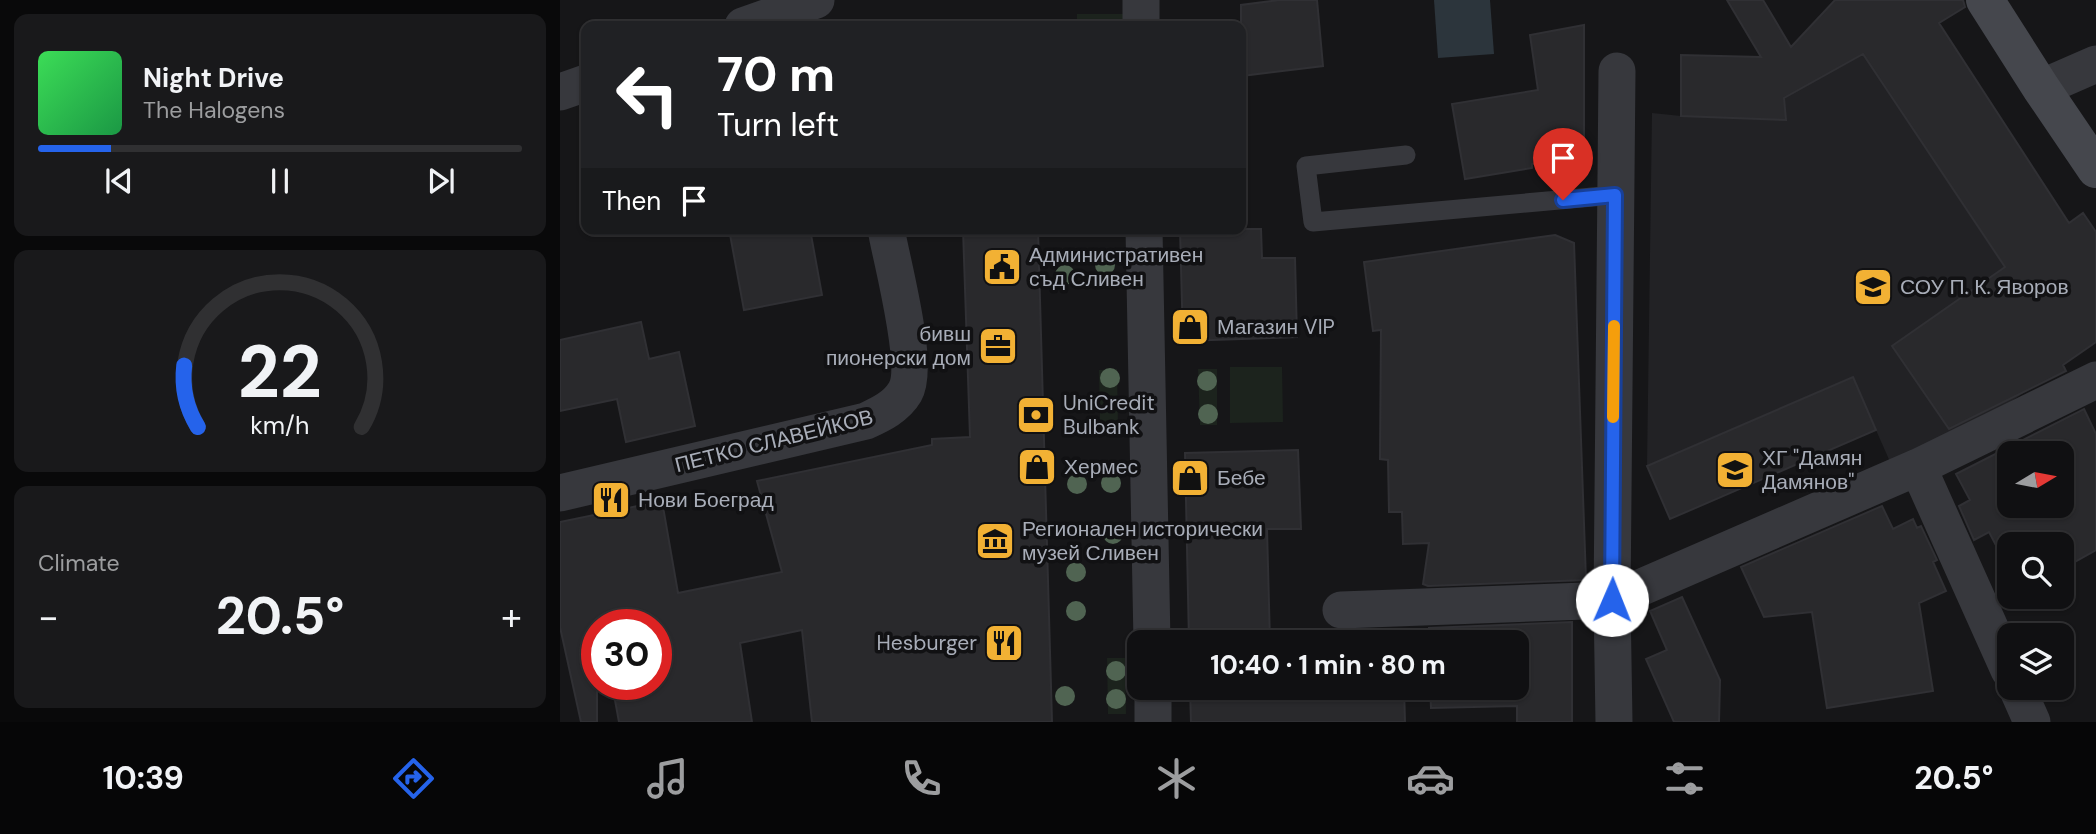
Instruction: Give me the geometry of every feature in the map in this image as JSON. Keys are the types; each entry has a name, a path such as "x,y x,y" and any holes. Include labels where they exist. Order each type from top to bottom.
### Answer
{"street":[{"path":"757,21 816,0"},
{"path":"1141,0 1141,21"},
{"path":"1986,1 2096,169"},
{"path":"2041,88 2096,64"},
{"path":"1614,722 1612,600 1617,71"},
{"path":"560,92 581,85"},
{"name":"ПЕТКО СЛАВЕЙКОВ","path":"560,493 866,421 888,410 907,390 911,356 887,235"},
{"path":"1144,235 1152,630"},
{"path":"1341,610 1612,600 1918,467 2096,380"},
{"path":"1918,467 1997,643"},
{"path":"1153,700 1153,722"},
{"path":"2022,700 2032,722"}],"lane":[{"path":"1406,155 1306,166 1312,222 1615,195"}],"shaded area":[{"path":"1434,0 1490,0 1494,54 1438,58"},
{"name":"СОУ П. К. Яворов","path":"1835,0 1945,0 1954,14 1939,24 2069,223 2083,213 2096,232 2096,342 1956,440 1891,464 1853,378 1647,466 1652,113 1681,116 1681,55 1781,57"},
{"path":"1077,14 1128,14 1128,21 1077,21"},
{"path":"1230,367 1282,367 1283,422 1230,423"},
{"path":"1117,369 1118,426 1100,425 1099,370"},
{"path":"1198,369 1217,369 1217,425 1200,425"},
{"path":"1107,658 1125,658 1126,714 1108,714"}],"building":[{"path":"1279,0 1317,0 1323,66 1246,75 1246,21 1241,21 1241,5"},
{"path":"1727,0 1763,0 1791,47 1835,0 1963,0 1965,7 1939,23 2069,223 2083,213 2096,232 2096,342 2063,365 2066,371 1949,429 1892,346 2005,267 1863,54 1784,98 1786,120 1681,116 1681,55 1761,57"},
{"path":"1584,25 1584,155 1532,164 1532,168 1465,179 1452,104 1538,90 1530,35"},
{"path":"1246,229 1261,229 1262,258 1295,258 1297,337 1183,341 1180,235 1246,235"},
{"path":"730,235 811,235 822,295 744,310"},
{"path":"963,235 1038,235 1052,722 812,722 802,630 740,643 752,722 619,722 615,700 672,700 672,609 581,609 581,700 597,700 597,722 581,722 560,627 560,522 662,501 678,593 782,572 757,481 932,445 932,439 970,437"},
{"path":"1555,235 1574,243 1586,580 1428,586 1423,584 1429,543 1403,544 1402,512 1389,512 1388,460 1380,459 1381,330 1373,331 1364,262"},
{"path":"641,322 649,359 679,352 695,426 626,442 617,399 560,411 560,340"},
{"path":"1853,377 1876,430 1670,519 1647,466"},
{"path":"2084,409 2096,434 2096,550 2074,562 2074,532 1997,532 1997,547 1989,532 1974,540 1959,506 1970,500 1956,474 1997,453 1997,518 2074,518 2074,441 2021,441"},
{"path":"1298,450 1301,529 1267,529 1270,630 1189,630 1185,453"},
{"path":"1882,506 1893,529 1913,519 1917,528 1921,526 1937,560 1933,562 1946,591 1919,603 1933,691 1827,708 1812,612 1764,617 1741,567"},
{"path":"1682,597 1720,680 1719,722 1674,722 1646,659 1667,650 1650,611"},
{"path":"1572,622 1572,722 1517,722 1517,706 1431,708 1431,700 1529,700 1529,630 1429,628"},
{"path":"1190,700 1404,700 1405,722 1191,722"}],"slow traffic":[{"path":"1613,417 1614,326"}],"place":[{"name":"Административен съд Сливен","path":"1002,267"},
{"name":"СОУ П. К. Яворов","path":"1873,287"},
{"name":"Магазин VIP","path":"1190,327"},
{"name":"бивш пионерски дом","path":"998,346"},
{"name":"UniCredit Bulbank","path":"1036,415"},
{"name":"Хермес","path":"1037,467"},
{"name":"ХГ \"Дамян Дамянов\"","path":"1735,470"},
{"name":"Бебе","path":"1190,478"},
{"name":"Нови Боеград","path":"611,500"},
{"name":"Регионален исторически музей Сливен","path":"995,541"},
{"name":"Hesburger","path":"1004,643"}],"route":[{"path":"1563,200 1615,195 1612,600"}]}
